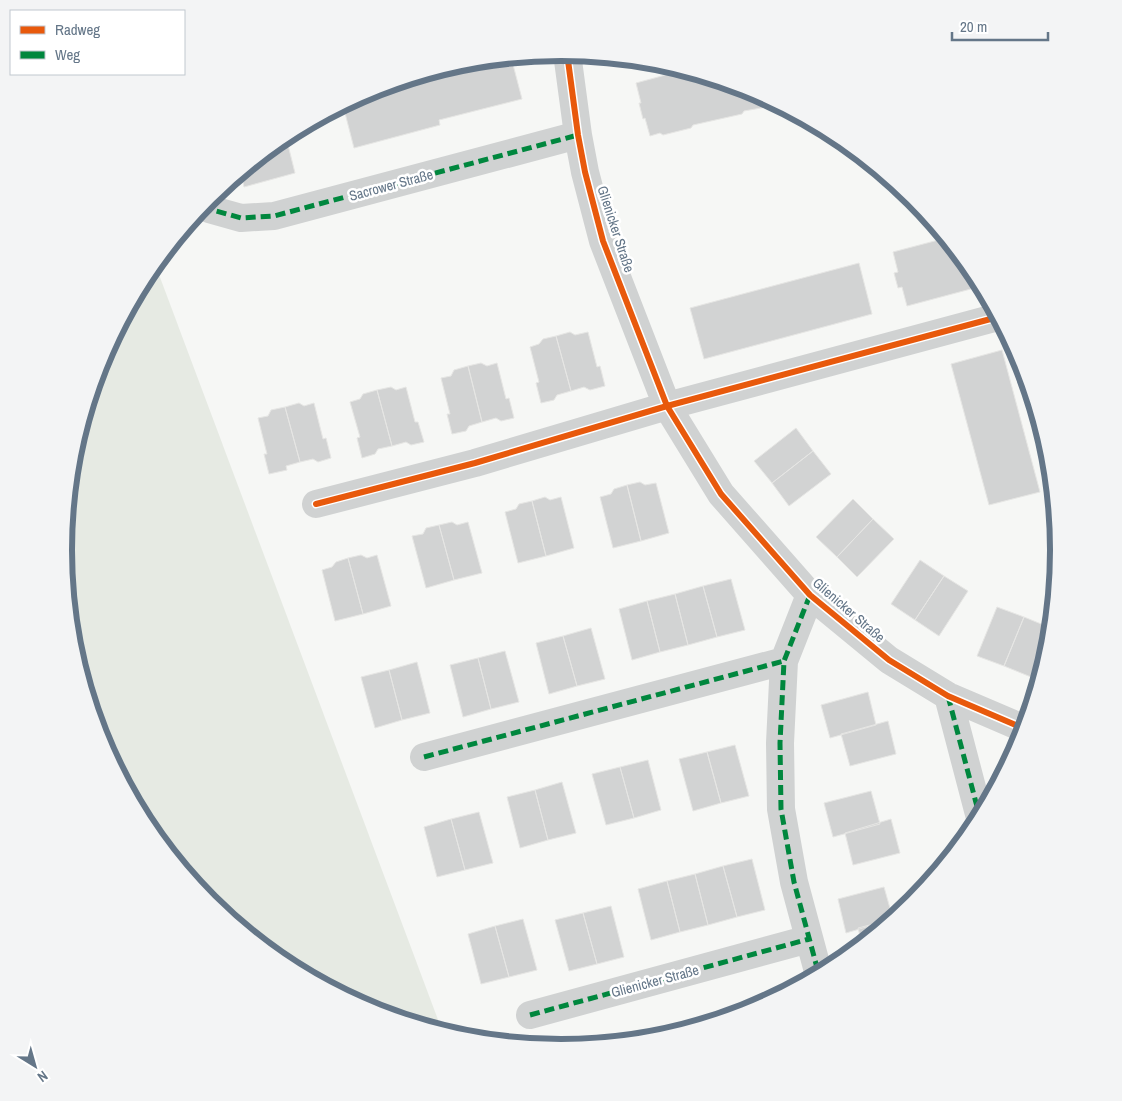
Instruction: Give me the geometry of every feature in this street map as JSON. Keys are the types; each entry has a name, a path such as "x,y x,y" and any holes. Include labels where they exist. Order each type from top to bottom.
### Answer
{"street":[{"name":"Glienicker Straße","path":"568,61 578,135 603,241 667,406 721,494 810,595 889,660 948,696 1017,726"},
{"name":"Sacrower Straße","path":"211,209 241,218 274,216 578,135"},
{"path":"316,504 475,463 667,406 992,319"},
{"name":"Glienicker Straße","path":"810,595 784,661 780,743 781,809 794,882 816,968"},
{"path":"424,757 784,661"},
{"path":"948,696 977,807"},
{"name":"Glienicker Straße","path":"530,1015 808,939"}],"shaded area":[{"path":"158,273 440,1024 374,1003 316,974 263,939 238,918 193,873 154,822 122,767 109,738 88,677 76,614 72,550 76,487 88,424 109,363 137,306"}],"building":[{"path":"513,64 522,99 439,120 440,125 354,148 345,112 374,98 434,78"},
{"path":"669,74 718,87 767,107 744,111 742,114 693,125 691,128 663,135 660,133 650,136 645,118 643,119 636,83"},
{"path":"287,145 295,173 244,187 242,179"},
{"path":"939,240 974,288 907,306 902,287 898,288 894,273 898,272 893,252"},
{"path":"859,263 872,314 704,359 690,308"},
{"path":"570,332 575,335 588,332 597,367 600,366 605,386 590,390 584,387 571,391 556,336"},
{"path":"556,336 571,391 557,395 554,400 541,403 536,383 539,382 530,347 539,344 543,339"},
{"path":"1002,350 1040,492 989,505 951,364"},
{"path":"481,363 487,366 497,363 506,399 509,398 514,418 501,421 496,418 482,422 468,366"},
{"path":"468,366 482,422 469,426 466,431 452,434 447,414 450,414 441,378 451,376 454,370"},
{"path":"391,387 396,390 406,387 415,422 418,422 424,442 411,445 406,442 392,446 377,390"},
{"path":"377,390 392,446 378,449 375,454 362,458 357,438 360,437 350,402 360,399 363,394"},
{"path":"299,403 304,406 314,403 323,439 326,438 331,458 318,462 313,459 300,462 285,407"},
{"path":"285,407 300,462 286,466 287,470 269,474 264,454 267,454 258,418 268,416 271,410"},
{"path":"796,428 813,451 772,483 754,461"},
{"path":"813,451 831,474 789,506 772,483"},
{"path":"640,482 645,485 656,483 669,533 641,541 627,485"},
{"path":"627,485 641,541 613,548 600,497 611,494 614,489"},
{"path":"545,497 550,500 561,497 574,548 546,556 532,501"},
{"path":"853,499 873,519 837,557 816,537"},
{"path":"532,501 546,556 518,563 505,512 516,509 519,504"},
{"path":"873,519 894,539 857,577 837,557"},
{"path":"452,522 457,525 468,522 482,573 454,580 439,525"},
{"path":"439,525 454,580 426,588 412,536 423,534 426,528"},
{"path":"361,555 367,558 377,555 391,606 363,614 348,558"},
{"path":"348,558 363,614 335,621 322,570"},
{"path":"920,560 944,576 915,620 891,604"},
{"path":"944,576 968,591 939,636 915,620"},
{"path":"731,579 745,630 717,637 703,586"},
{"path":"703,586 717,637 688,645 675,594"},
{"path":"675,594 688,645 660,652 647,601"},
{"path":"647,601 660,652 632,660 619,609"},
{"path":"997,607 1024,617 1004,666 977,656"},
{"path":"1024,617 1044,625 1038,661 1031,677 1004,666"},
{"path":"591,628 605,679 577,686 563,636"},
{"path":"563,636 577,686 549,694 536,643"},
{"path":"505,651 519,702 491,709 478,658"},
{"path":"478,658 491,709 463,717 450,665"},
{"path":"417,662 430,713 402,720 389,670"},
{"path":"389,670 402,720 375,728 361,677"},
{"path":"868,692 876,725 830,738 821,705"},
{"path":"888,721 896,754 850,766 841,734"},
{"path":"735,745 749,796 721,803 707,752"},
{"path":"707,752 721,803 693,811 679,759"},
{"path":"648,760 661,810 634,818 620,767"},
{"path":"620,767 634,818 606,825 592,774"},
{"path":"562,782 576,833 548,840 535,790"},
{"path":"535,790 548,840 520,848 507,797"},
{"path":"871,791 880,824 833,837 824,803"},
{"path":"479,812 493,863 465,870 451,819"},
{"path":"451,819 465,870 437,877 424,827"},
{"path":"891,819 900,853 853,865 845,833"},
{"path":"752,859 765,910 737,917 723,866"},
{"path":"723,866 737,917 708,925 695,874"},
{"path":"695,874 708,925 680,932 667,881"},
{"path":"667,881 680,932 651,940 638,889"},
{"path":"884,887 891,911 877,924 846,933 838,899"},
{"path":"611,906 624,957 597,964 583,913"},
{"path":"583,913 597,964 569,971 555,920"},
{"path":"523,919 537,970 509,977 495,926"},
{"path":"878,923 860,938 858,928"},
{"path":"495,926 509,977 481,984 468,934"}],"marked path":[{"path":"211,209 241,218 274,216 578,135"},
{"path":"810,595 784,661 780,743 781,809 794,882 817,967"},
{"path":"424,757 784,661"},
{"path":"948,696 977,807"},
{"path":"530,1015 809,939"}],"cycle path":[{"path":"568,61 585,172 603,241 667,406 721,494 810,595 889,660 948,696 1017,726"},
{"path":"316,504 475,463 667,406 992,319"}]}
